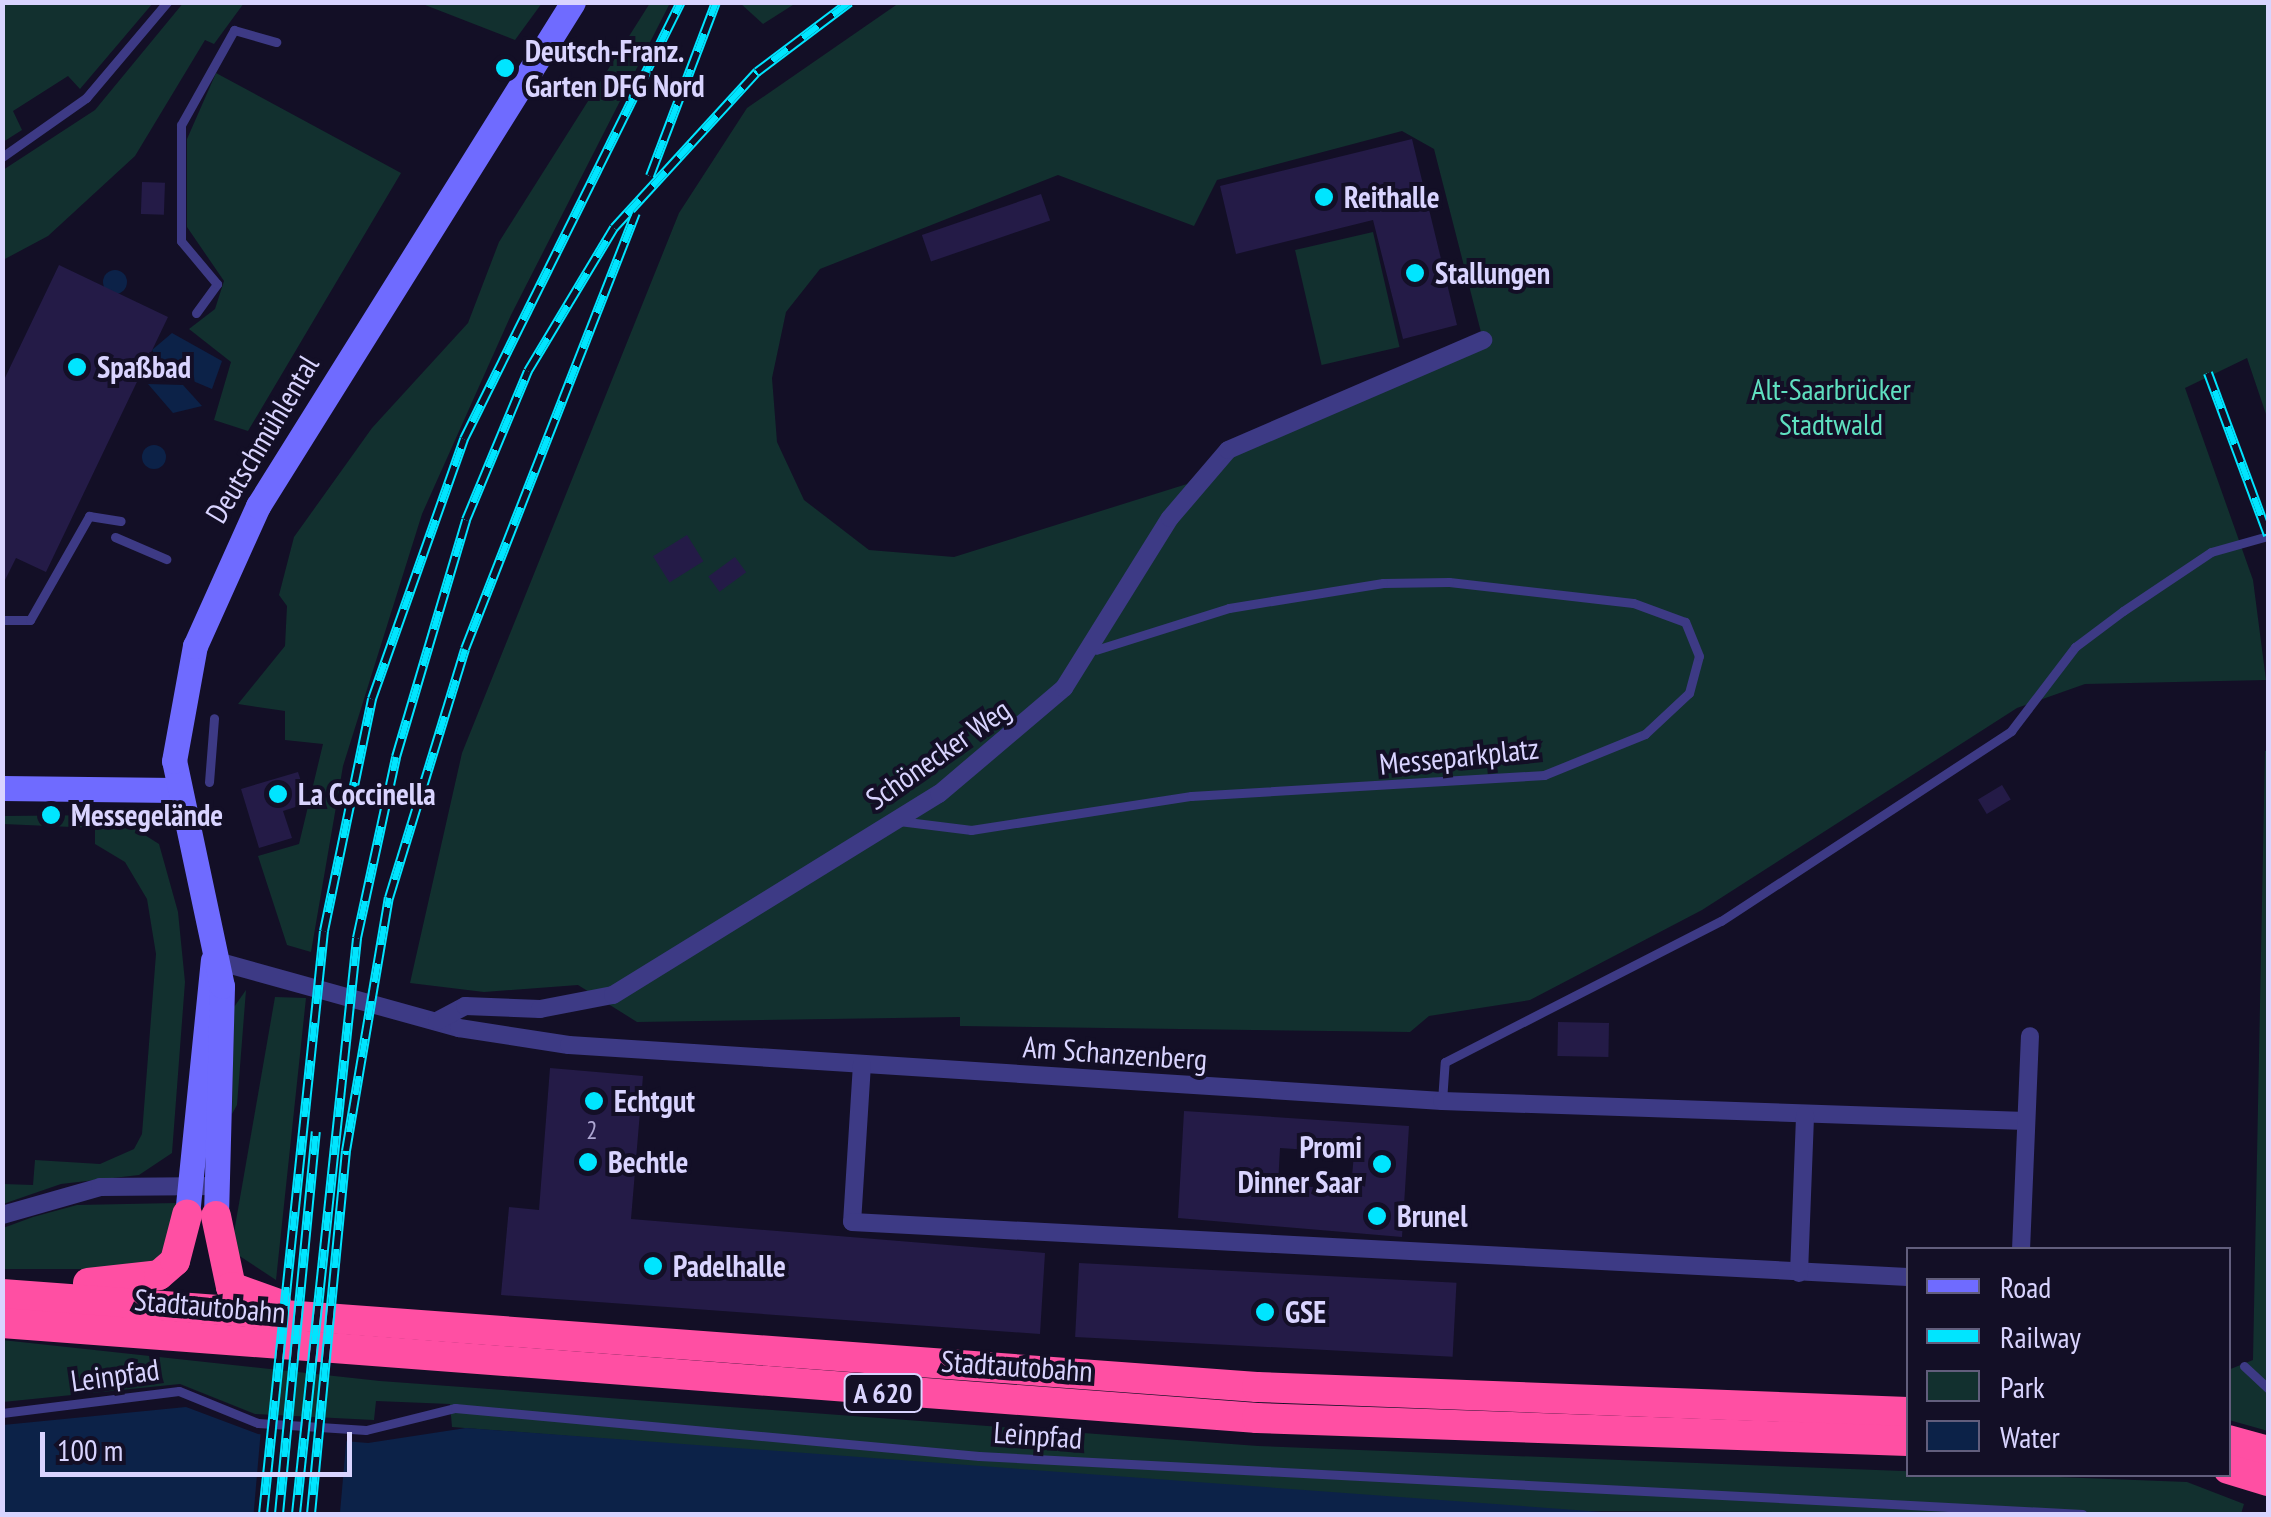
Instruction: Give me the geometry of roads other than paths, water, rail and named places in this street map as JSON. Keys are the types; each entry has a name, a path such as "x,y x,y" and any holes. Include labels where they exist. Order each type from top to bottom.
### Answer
{"highway":[{"path":"2,1276 146,1280 175,1260 207,1205"},
{"path":"207,1205 221,1266 246,1298 372,1312 441,1332"},
{"name":"Stadtautobahn","path":"2,1294 441,1332 1257,1388 1906,1412"},
{"name":"Stadtautobahn","path":"2,1323 1257,1418 1906,1441"},
{"path":"2231,1441 2268,1451"},
{"path":"2231,1470 2268,1481"}],"main road":[{"name":"Deutschmühlental","path":"207,1205 223,1000 175,790 183,691 225,564 573,2"},
{"path":"2,788 175,790"},
{"name":"Deutschmühlental","path":"207,1205 190,1184 213,960"}],"street":[{"name":"Schönecker Weg","path":"437,1021 465,1006 540,1010 612,995 896,820 1010,741 1096,650 1170,518 1228,450 1483,340"},
{"name":"Am Schanzenberg","path":"213,960 437,1021 569,1045 1442,1101 2026,1121"},
{"path":"2022,1247 2030,1036"},
{"path":"862,1064 852,1222 1065,1226 1906,1277"},
{"path":"1799,1273 1805,1115"},
{"path":"2,1215 63,1192 190,1184"}],"lane":[{"path":"2,157 86,98 167,2"},
{"path":"196,313 217,284 181,241 177,139 234,30 276,42"},
{"path":"2,620 30,620 89,516 121,521"},
{"path":"1442,1101 1446,1062 1721,921 2011,731 2075,647 2211,552 2268,536"},
{"path":"115,537 166,558"},
{"name":"Messeparkplatz","path":"896,820 972,830 1191,796 1544,775 1645,734 1689,692 1700,656 1685,622 1634,603 1449,582 1383,582 1228,608 1096,650"},
{"path":"209,782 214,718"},
{"path":"2244,1366 2268,1388"},
{"name":"Leinpfad","path":"2,1413 178,1391 258,1423 366,1430 455,1408 979,1456 2082,1514"}],"water":[{"path":"115,270 124,273 124,291 115,294 106,291 103,282 106,273"},
{"path":"172,333 222,361 212,389 162,368 152,350"},
{"path":"148,384 183,385 202,406 173,413"},
{"path":"154,445 163,448 163,466 154,469 145,466 142,457 145,448"},
{"path":"186,1407 258,1434 368,1443 466,1428 1630,1514 3,1514 3,1425"}],"railway":[{"path":"263,1514 324,931 372,699 464,439 681,2"},
{"path":"650,176 716,2"},
{"path":"296,1514 357,938 396,757 466,520 528,371 614,228 757,72 850,2"},
{"path":"311,1514 346,1151 389,898 465,649 636,213"},
{"path":"2208,373 2268,535"},
{"path":"279,1514 316,1132"}],"place":[{"name":"Deutsch-Franz. Garten DFG Nord","path":"505,68"},
{"name":"Reithalle","path":"1324,197"},
{"name":"Stallungen","path":"1415,273"},
{"name":"Spaßbad","path":"77,367"},
{"name":"La Coccinella","path":"278,794"},
{"name":"Messegelände","path":"51,815"},
{"name":"Echtgut","path":"594,1101"},
{"name":"Bechtle","path":"588,1162"},
{"name":"Promi Dinner Saar","path":"1382,1164"},
{"name":"Brunel","path":"1377,1216"},
{"name":"Padelhalle","path":"653,1266"},
{"name":"GSE","path":"1265,1312"}],"park label":[{"name":"Alt-Saarbrücker Stadtwald","path":"1831,406"}]}
